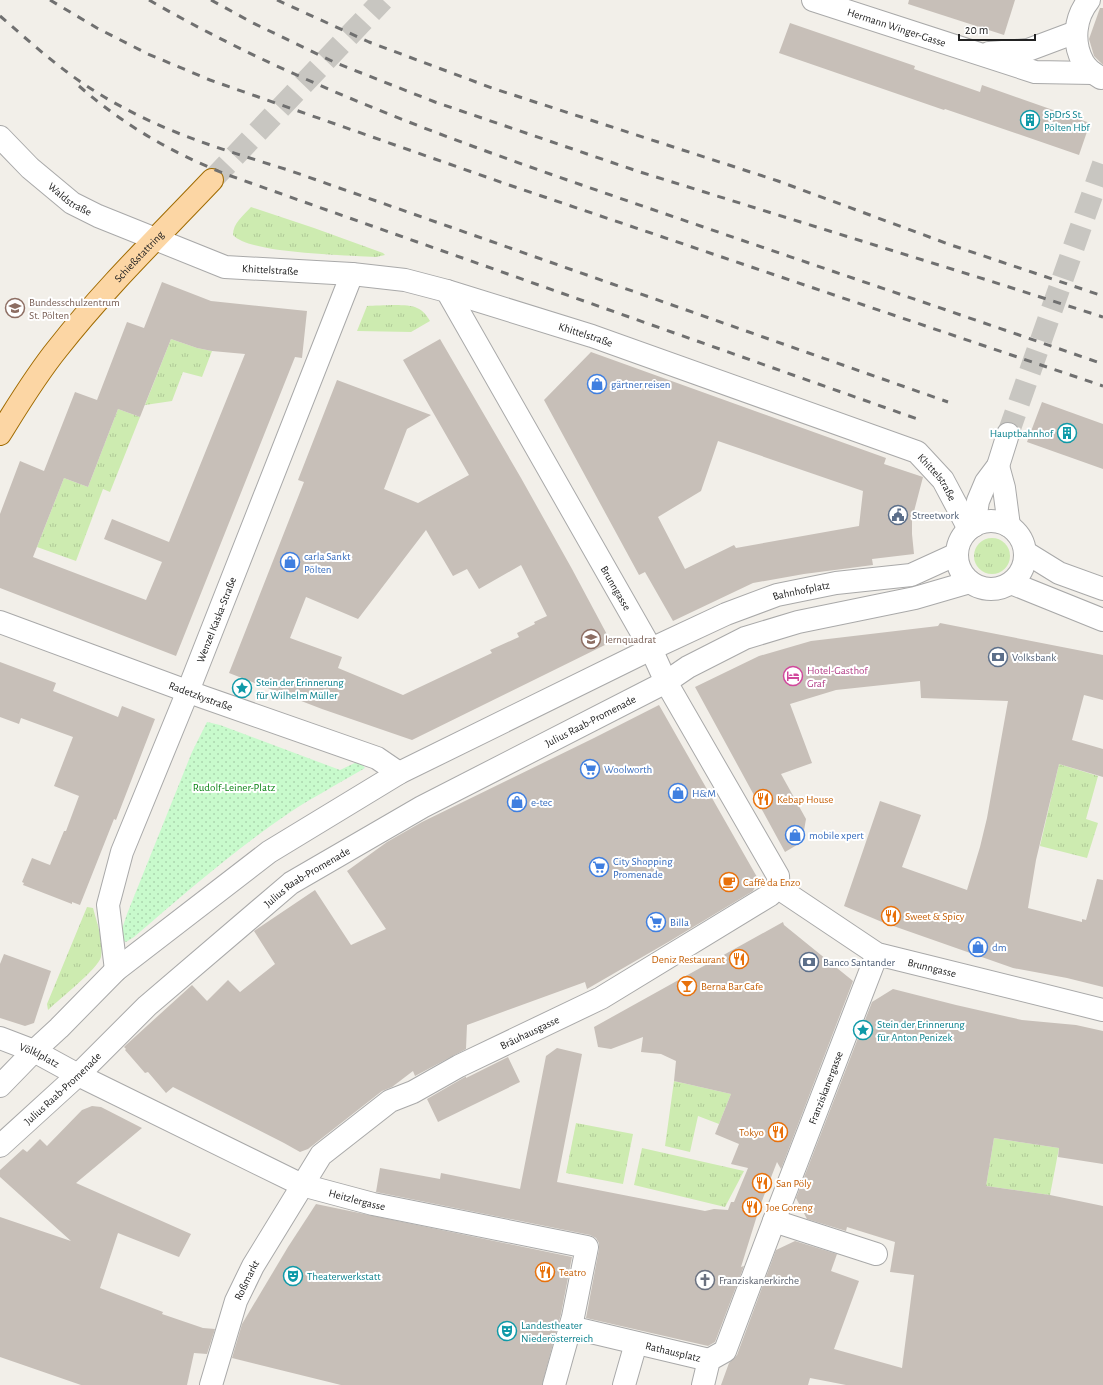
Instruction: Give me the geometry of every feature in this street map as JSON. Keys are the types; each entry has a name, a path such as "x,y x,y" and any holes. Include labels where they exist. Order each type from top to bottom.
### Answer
{"main road":[{"name":"Schießstattring","path":"0,434 24,396 57,349 92,307 155,238 212,180"}],"street":[{"name":"Hermann Winger-Gasse","path":"813,0 1035,72 1098,76"},
{"path":"1089,0 1084,6 1078,19 1076,32 1077,46 1083,62 1098,76"},
{"name":"Hermann Winger-Gasse","path":"980,54 1028,50 1076,32"},
{"name":"Waldstraße","path":"0,137 30,168 72,204 98,216 155,238"},
{"name":"Khittelstraße","path":"155,238 225,267 352,274 405,280 447,291 592,336 917,452 943,480 971,527"},
{"name":"Wenzel Kaska-Straße","path":"116,970 108,905 122,852 188,691 352,274"},
{"name":"Brunngasse","path":"447,291 651,649 666,682 778,876 774,891 877,954 1103,1010"},
{"path":"971,527 994,521 1009,526 1016,531 1024,545 1024,564 1019,574 1011,583 1001,588 990,589 980,587 970,582 958,565 957,554 960,540 971,527 978,501 986,482 998,466 1008,434"},
{"path":"998,466 1004,488 1009,526"},
{"path":"1025,552 1059,573 1103,589"},
{"name":"Bahnhofplatz","path":"651,649 726,614 777,594 836,583 910,575 957,554"},
{"path":"666,682 688,667 745,638 798,622 915,598 970,582"},
{"path":"1011,583 1103,620"},
{"name":"Radetzkystraße","path":"0,622 377,758 399,772"},
{"path":"0,1086 116,970 269,852 399,772 651,649"},
{"name":"Julius Raab-Promenade","path":"0,1146 78,1075 147,1006 290,883 422,807 666,682"},
{"name":"Bräuhausgasse","path":"302,1185 321,1155 352,1124 390,1101 411,1083 459,1066 602,998 774,891"},
{"name":"Franziskanergasse","path":"717,1356 774,1221 877,954"},
{"name":"Völklplatz","path":"0,1038 34,1051 78,1075"},
{"name":"Heitzlergasse","path":"78,1075 302,1185 373,1204 587,1247 572,1322"},
{"name":"Roßmarkt","path":"211,1385 236,1301 253,1266 302,1185"},
{"path":"774,1221 876,1254"},
{"path":"554,1385 572,1322"},
{"name":"Rathausplatz","path":"572,1322 636,1343 717,1356 703,1385"},
{"name":"Rathausplatz","path":"624,1385 636,1343"}],"green space":[{"path":"251,207 314,228 385,255 376,257 278,250 243,241 233,235 233,231 239,220"},
{"path":"367,306 412,306 421,310 430,321 411,332 357,331"},
{"path":"171,339 197,348 212,351 202,377 183,372 172,401 145,405"},
{"path":"118,409 140,417 110,492 103,489 76,561 37,547 64,478 88,487"},
{"path":"992,538 1002,541 1007,546 1010,556 1007,566 1002,571 992,574 982,571 977,566 974,556 977,546 982,541"},
{"name":"Rudolf-Leiner-Platz","path":"207,722 220,725 340,770 359,761 365,768 307,801 269,827 229,857 134,937 126,942 123,940 122,929 127,914 192,752"},
{"path":"1059,764 1098,776 1086,819 1098,823 1087,858 1040,846"},
{"path":"87,907 93,908 102,945 101,957 86,976 48,1010 47,1004"},
{"path":"674,1081 731,1094 719,1124 698,1116 690,1152 665,1146"},
{"path":"576,1123 633,1134 623,1184 566,1173"},
{"path":"994,1138 1059,1148 1050,1195 986,1186"},
{"path":"642,1148 744,1171 725,1207 634,1185"}],"building":[{"path":"909,0 1015,0 1004,35 908,4"},
{"path":"1100,8 1103,8 1103,65 1094,56 1089,39"},
{"path":"790,23 915,66 914,69 980,92 982,85 1090,123 1079,155 779,53"},
{"path":"162,282 211,301 307,311 302,358 295,357 176,656 0,588 0,514 20,461 44,471 75,392 97,400 127,322 144,328","holes":["171,339 197,348 245,354 169,542 112,519 104,539 162,562 146,600 33,557 64,478 88,487 118,409 140,417"]},
{"path":"440,339 521,478 611,642 412,740 322,709 229,673 304,482 298,480 337,380 431,415 407,429 384,489 418,503 469,475 403,360","holes":["426,530 453,576 467,569 479,589 521,565 547,616 517,633 519,637 490,650 492,653 403,695 338,668 342,657 290,638 306,597 358,619"]},
{"path":"591,352 886,458 884,464 923,477 912,519 914,554 872,559 873,565 804,574 753,583 673,621 645,572 639,575 544,400","holes":["718,441 863,491 859,526 736,548 734,545 685,569 658,517 701,491"]},
{"name":"Hauptbahnhof","path":"1042,402 1103,424 1103,469 1027,442"},
{"path":"940,623 1103,655 1103,700 1084,695 1072,740 1103,749 1103,777 1059,764 1036,860 1028,908 1082,922 1082,919 1086,920 1097,879 1103,880 1103,987 1067,978 1013,968 882,922 844,906 880,801 921,815 902,867 967,890 987,818 1008,701 921,698 920,681 836,690 790,704 812,763 781,774 806,819 802,842 785,852 695,687 759,656 811,641 938,626"},
{"path":"0,662 56,683 53,691 118,717 122,706 155,719 116,820 114,819 80,905 72,902 72,904 23,885 24,883 22,882 32,858 50,865 64,831 66,831 79,796 54,786 73,737 21,718 19,724 0,717"},
{"path":"659,705 757,877 753,891 587,989 585,982 467,1025 466,1049 415,1076 413,1071 392,1087 382,1091 308,1149 300,1152 173,1087 166,1093 148,1072 145,1073 125,1050 126,1049 124,1047 126,1045 192,985 207,1001 228,980 240,992 275,964 254,931 315,890 351,945 386,929 347,871 387,842 422,822"},
{"path":"783,922 784,925 853,981 781,1169 777,1162 760,1206 741,1267 744,1266 715,1342 708,1346 586,1318 599,1249 599,1243 596,1238 590,1235 376,1192 380,1168 440,1179 441,1173 520,1189 546,1056 557,1048 582,1054 557,1182 705,1211 714,1209 728,1210 731,1202 734,1202 748,1168 731,1164 739,1144 715,1134 731,1094 674,1081 676,1061 661,1054 641,1052 643,1037 611,1049 598,1047 594,1027"},
{"path":"4,954 51,971 34,1023 25,1026 0,1018 0,964"},
{"path":"893,989 1022,1020 1076,1025 1103,1031 1103,1164 1058,1157 1059,1148 994,1138 986,1186 1050,1195 1103,1206 1103,1385 846,1385 810,1378 808,1385 721,1385 729,1363 737,1355 776,1250 795,1241 837,1254 831,1271 859,1281 834,1349 902,1368 914,1275 890,1272 895,1242 847,1227 846,1231 807,1219 796,1198 872,1002"},
{"path":"508,1057 520,1082 438,1122 427,1099 466,1076 466,1078"},
{"path":"92,1106 101,1107 142,1128 76,1183 191,1234 179,1257 118,1233 100,1288 163,1312 162,1314 203,1328 215,1329 207,1354 194,1353 187,1385 81,1385 0,1357 0,1217 71,1241 0,1177 0,1170 23,1149 27,1152 40,1139 47,1146 82,1110"},
{"path":"316,1204 572,1257 561,1314 542,1385 341,1385 232,1358 242,1324 288,1247"}],"tunnel":[{"path":"212,180 383,0"},
{"path":"1008,434 1103,164"}],"railway":[{"path":"50,0 97,28 148,54 210,80 509,185 1103,386"},
{"path":"149,0 203,30 258,57 314,83 428,130 665,214 1103,364"},
{"path":"211,0 253,23 336,63 435,102 640,172 1103,317"},
{"path":"277,0 369,42 492,88 778,181 951,245 1103,296"},
{"path":"0,16 50,59 97,93 147,120 182,135 291,171 948,402"},
{"path":"79,86 114,114 168,148 228,175 923,421"}],"place":[{"name":"SpDrS St. Pölten Hbf","path":"1030,120"},
{"name":"Bundesschulzentrum St. Pölten","path":"15,308"},
{"name":"gärtner reisen","path":"597,384"},
{"name":"Hauptbahnhof","path":"1067,433"},
{"name":"Streetwork","path":"898,515"},
{"name":"carla Sankt Pölten","path":"290,562"},
{"name":"lernquadrat","path":"591,639"},
{"name":"Volksbank","path":"998,657"},
{"name":"Hotel-Gasthof Graf","path":"793,676"},
{"name":"Stein der Erinnerung für Wilhelm Müller","path":"242,688"},
{"name":"Woolworth","path":"590,769"},
{"name":"H&M","path":"678,793"},
{"name":"Kebap House","path":"763,799"},
{"name":"e-tec","path":"517,802"},
{"name":"mobile xpert","path":"795,835"},
{"name":"City Shopping Promenade","path":"599,867"},
{"name":"Caffè da Enzo","path":"729,882"},
{"name":"Sweet & Spicy","path":"891,916"},
{"name":"Billa","path":"656,922"},
{"name":"dm","path":"978,947"},
{"name":"Deniz Restaurant","path":"739,959"},
{"name":"Banco Santander","path":"809,962"},
{"name":"Berna Bar Cafe","path":"687,986"},
{"name":"Stein der Erinnerung für Anton Penizek","path":"863,1030"},
{"name":"Tokyo","path":"778,1132"},
{"name":"San Pöly","path":"762,1183"},
{"name":"Joe Goreng","path":"752,1207"},
{"name":"Teatro","path":"545,1272"},
{"name":"Theaterwerkstatt","path":"293,1276"},
{"name":"Franziskanerkirche","path":"705,1280"},
{"name":"Landestheater Niederösterreich","path":"507,1331"}]}
